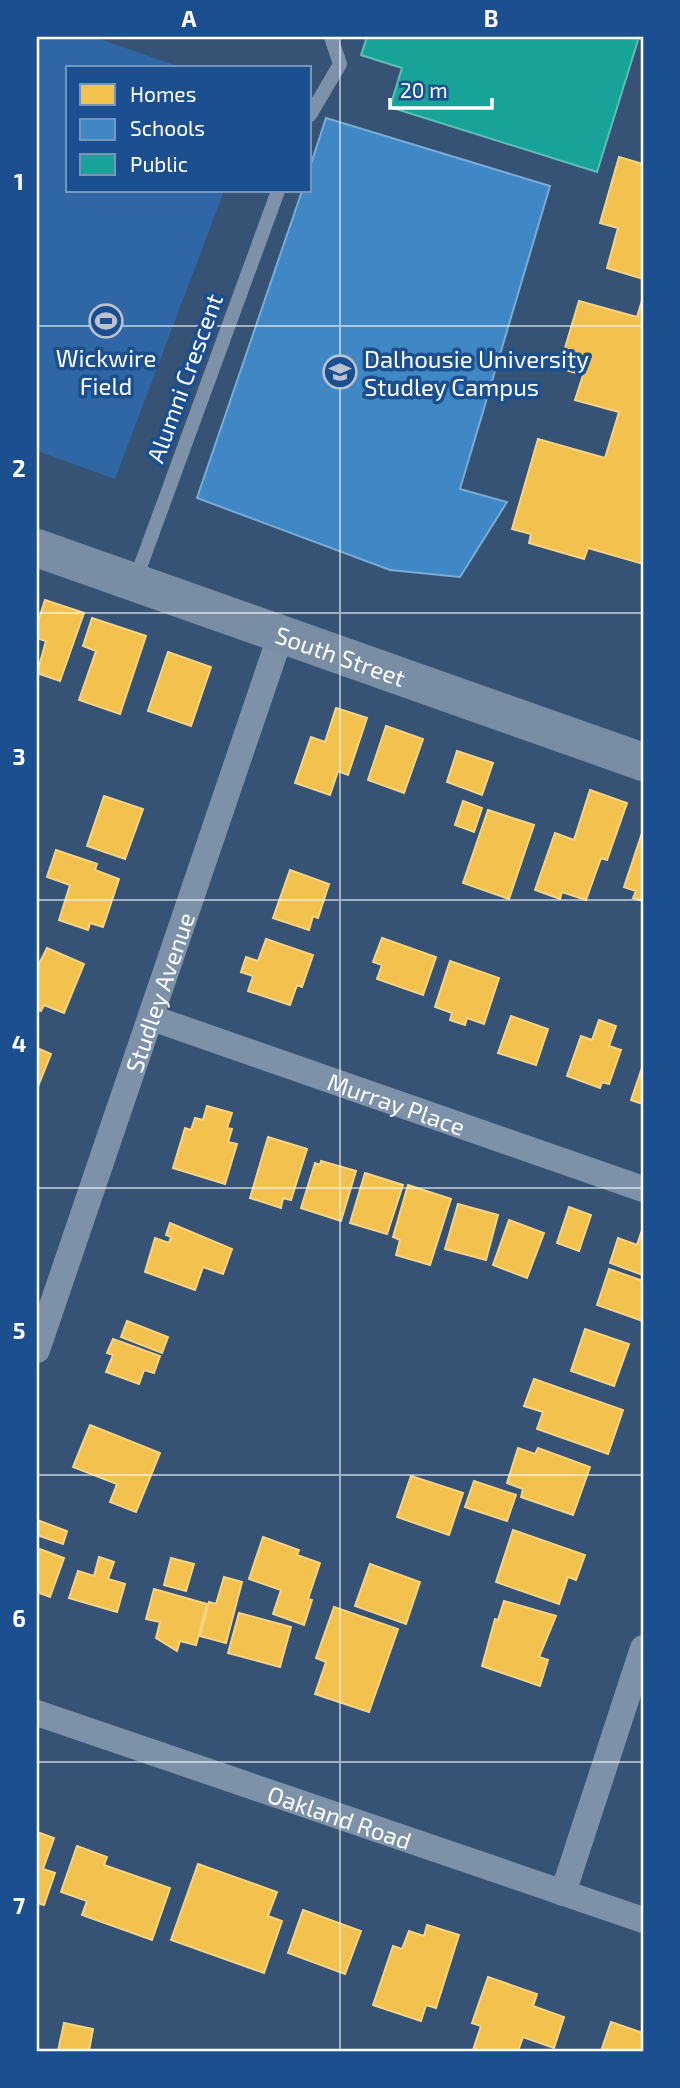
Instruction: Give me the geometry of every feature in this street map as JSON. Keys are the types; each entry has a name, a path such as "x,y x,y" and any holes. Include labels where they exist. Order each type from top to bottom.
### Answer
{"main road":[{"name":"South Street","path":"37,548 643,762"}],"street":[{"name":"Studley Avenue","path":"37,1350 281,634"},
{"name":"Murray Place","path":"152,1018 643,1189"},
{"path":"563,1893 643,1648"},
{"name":"Oakland Road","path":"37,1713 643,1920"}],"lane":[{"path":"312,112 340,64 331,37"},
{"name":"Alumni Crescent","path":"135,582 278,192"}],"shaded area":[{"name":"Wickwire Field","path":"37,37 94,37 177,66 66,66 66,192 224,192 115,479 37,451"}],"building: Homes":[{"path":"619,157 643,164 643,279 607,268 618,228 600,223"},
{"path":"643,297 643,564 588,548 584,559 529,543 531,534 512,529 538,439 605,458 619,412 575,400 583,375 559,368 579,301 637,317"},
{"path":"45,600 84,613 60,681 37,673 46,641 37,638 37,625"},
{"path":"92,618 146,636 120,714 79,700 96,651 83,646"},
{"path":"168,652 211,667 191,726 148,711"},
{"path":"336,708 367,718 348,775 338,771 330,795 295,783 311,737 325,742"},
{"path":"386,726 423,739 404,793 368,780"},
{"path":"457,751 493,763 482,795 447,782"},
{"path":"590,790 627,803 607,860 601,858 586,900 562,892 560,899 535,890 555,833 574,840"},
{"path":"104,796 143,809 125,859 87,846"},
{"path":"463,801 482,808 474,832 455,825"},
{"path":"488,810 534,825 509,899 463,883"},
{"path":"643,830 643,901 633,898 636,891 624,887"},
{"path":"56,850 97,864 95,870 119,879 103,927 90,923 88,930 59,920 70,885 47,877"},
{"path":"290,870 329,884 318,918 313,916 309,930 273,918"},
{"path":"382,938 436,957 423,995 377,979 382,965 373,962"},
{"path":"266,939 313,955 302,987 297,985 290,1005 248,991 253,976 241,972 246,957 258,961"},
{"path":"47,948 84,964 64,1013 44,1005 41,1011 37,1009 37,968"},
{"path":"450,961 499,978 484,1024 467,1018 465,1025 450,1020 452,1013 435,1007"},
{"path":"511,1016 548,1029 536,1065 498,1053"},
{"path":"599,1020 616,1026 609,1046 621,1050 609,1084 602,1082 600,1088 567,1076 581,1036 592,1040"},
{"path":"37,1048 51,1054 37,1089"},
{"path":"643,1065 643,1104 631,1100"},
{"path":"207,1106 232,1113 227,1128 232,1129 228,1142 237,1144 225,1184 173,1168 185,1128 191,1130 195,1118 203,1120"},
{"path":"268,1137 307,1149 291,1200 283,1198 281,1208 250,1198"},
{"path":"321,1161 356,1171 341,1221 301,1208 315,1163 320,1165"},
{"path":"365,1173 403,1185 387,1234 350,1223"},
{"path":"408,1185 451,1199 430,1265 396,1255 400,1240 393,1237"},
{"path":"458,1204 498,1215 486,1260 445,1249"},
{"path":"569,1207 591,1215 579,1251 557,1243"},
{"path":"509,1220 544,1233 527,1278 493,1265"},
{"path":"170,1223 232,1249 223,1274 203,1267 195,1290 145,1272 155,1238 169,1243 171,1237 166,1235"},
{"path":"642,1230 643,1275 610,1263 618,1238 637,1245"},
{"path":"609,1269 643,1281 643,1321 597,1305"},
{"path":"127,1321 168,1337 162,1353 121,1337"},
{"path":"585,1329 629,1344 614,1386 571,1371"},
{"path":"113,1339 160,1356 154,1373 144,1370 139,1384 106,1372 113,1355 107,1353"},
{"path":"534,1379 623,1410 608,1454 537,1429 543,1412 524,1406"},
{"path":"90,1425 160,1453 136,1512 110,1502 117,1484 73,1467"},
{"path":"518,1448 535,1454 538,1448 590,1467 573,1515 521,1497 523,1489 507,1483"},
{"path":"411,1476 463,1493 449,1535 397,1517"},
{"path":"474,1481 516,1495 507,1521 465,1507"},
{"path":"37,1520 67,1531 63,1544 37,1535"},
{"path":"513,1530 585,1555 576,1580 568,1577 559,1604 496,1582"},
{"path":"263,1537 299,1550 297,1555 320,1563 308,1599 312,1600 304,1625 273,1614 281,1590 249,1579"},
{"path":"37,1548 64,1558 50,1597 37,1592"},
{"path":"99,1557 114,1562 108,1579 125,1584 117,1612 69,1598 78,1571 94,1576"},
{"path":"171,1558 194,1564 186,1591 164,1585"},
{"path":"370,1564 420,1582 406,1624 355,1606"},
{"path":"224,1577 242,1582 226,1643 200,1636 209,1602 216,1604"},
{"path":"154,1589 207,1604 196,1645 180,1641 177,1651 156,1638 160,1622 146,1619"},
{"path":"504,1601 556,1616 539,1657 548,1660 540,1686 482,1666 495,1619 498,1620"},
{"path":"334,1607 398,1629 369,1712 315,1694 326,1662 316,1658"},
{"path":"239,1613 291,1627 280,1667 228,1653"},
{"path":"37,1832 54,1838 43,1869 55,1873 44,1905 37,1903"},
{"path":"77,1846 107,1857 104,1865 170,1888 152,1940 82,1915 87,1901 61,1892"},
{"path":"198,1864 277,1892 268,1916 282,1921 264,1973 171,1940"},
{"path":"303,1910 361,1931 345,1974 288,1953"},
{"path":"427,1925 459,1935 436,2008 426,2005 421,2021 373,2005 393,1946 402,1949 409,1931 424,1936"},
{"path":"488,1977 537,1994 533,2006 564,2017 554,2048 523,2037 518,2051 473,2050 481,2026 472,2023"},
{"path":"611,2022 643,2033 643,2051 601,2051"},
{"path":"64,2023 93,2029 89,2051 58,2051"}],"building: Schools":[{"path":"326,118 550,186 460,489 507,502 460,577 390,570 197,498 302,192 312,192 312,161"}],"building: Public":[{"path":"367,37 639,37 597,172 390,107 402,68 361,55"}],"place":[{"name":"Wickwire Field","path":"106,321"},
{"name":"Dalhousie University Studley Campus","path":"340,372"}]}
